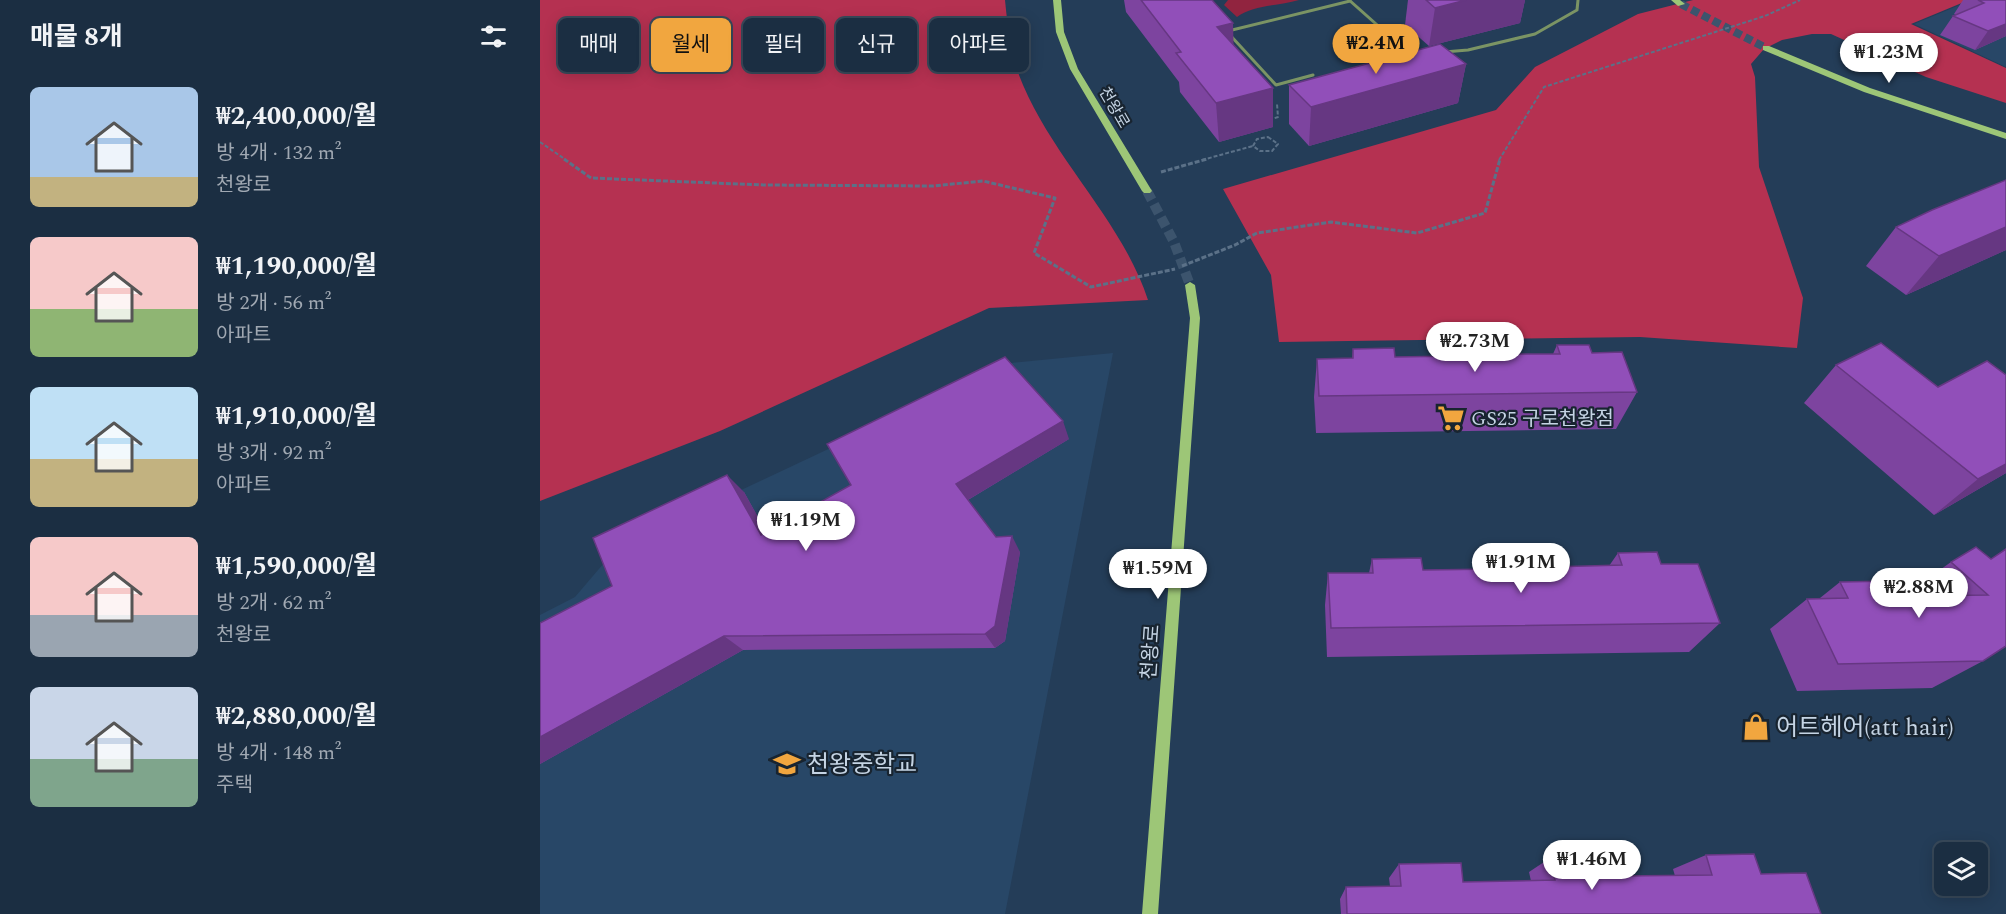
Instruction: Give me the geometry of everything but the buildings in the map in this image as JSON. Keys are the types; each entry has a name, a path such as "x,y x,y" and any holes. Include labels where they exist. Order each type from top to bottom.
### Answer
{"street":[{"name":"천왕로","path":"1057,0 1060,32 1074,69 1147,191"},
{"path":"1766,48 1867,90 2006,136"},
{"name":"천왕로","path":"1150,914 1195,318 1191,285"}],"lane":[{"path":"1443,52 1468,50 1535,34 1577,10 1578,0"},
{"path":"1227,31 1350,1 1413,57"},
{"path":"1222,26 1276,85 1313,75"}],"path":[{"path":"540,142 591,178 775,185 933,186 982,181 1055,198 1034,253 1091,287 1170,271 1235,245 1257,233 1331,222 1417,233 1485,213 1499,161 1544,87 1765,16 1800,0"},
{"path":"1265,122 1278,117 1276,85"},
{"path":"1262,129 1264,137"},
{"path":"1139,179 1253,146 1257,139 1264,137 1275,140 1278,147 1264,152 1253,146"}],"shaded area":[{"path":"540,0 1005,0 1007,18 929,18 929,72 1018,72 1037,113 1053,140 1122,244 1137,271 1148,300 989,308 720,431 540,501"},
{"path":"1228,0 1299,0 1258,8 1237,17 1224,5"},
{"path":"1693,0 1969,0 1911,24 2006,68 2006,103 1926,77 1831,34 1812,34 1782,40 1764,49 1751,64 1755,77 1759,167 1803,298 1797,348 1640,337 1279,342 1271,275 1223,189 1496,110 1535,67 1638,14"},
{"path":"1972,0 2006,0 2006,67 1914,24"},
{"name":"천왕중학교","path":"1113,353 1005,914 540,914 540,615 575,597 616,549 1011,363"}],"tunnel":[{"path":"1681,4 1766,48"},
{"path":"1147,191 1174,242 1190,285"}],"place":[{"name":"GS25 구로천왕점","path":"1451,418"},
{"name":"어트헤어(att hair)","path":"1756,727"},
{"name":"천왕중학교","path":"787,764"}]}
